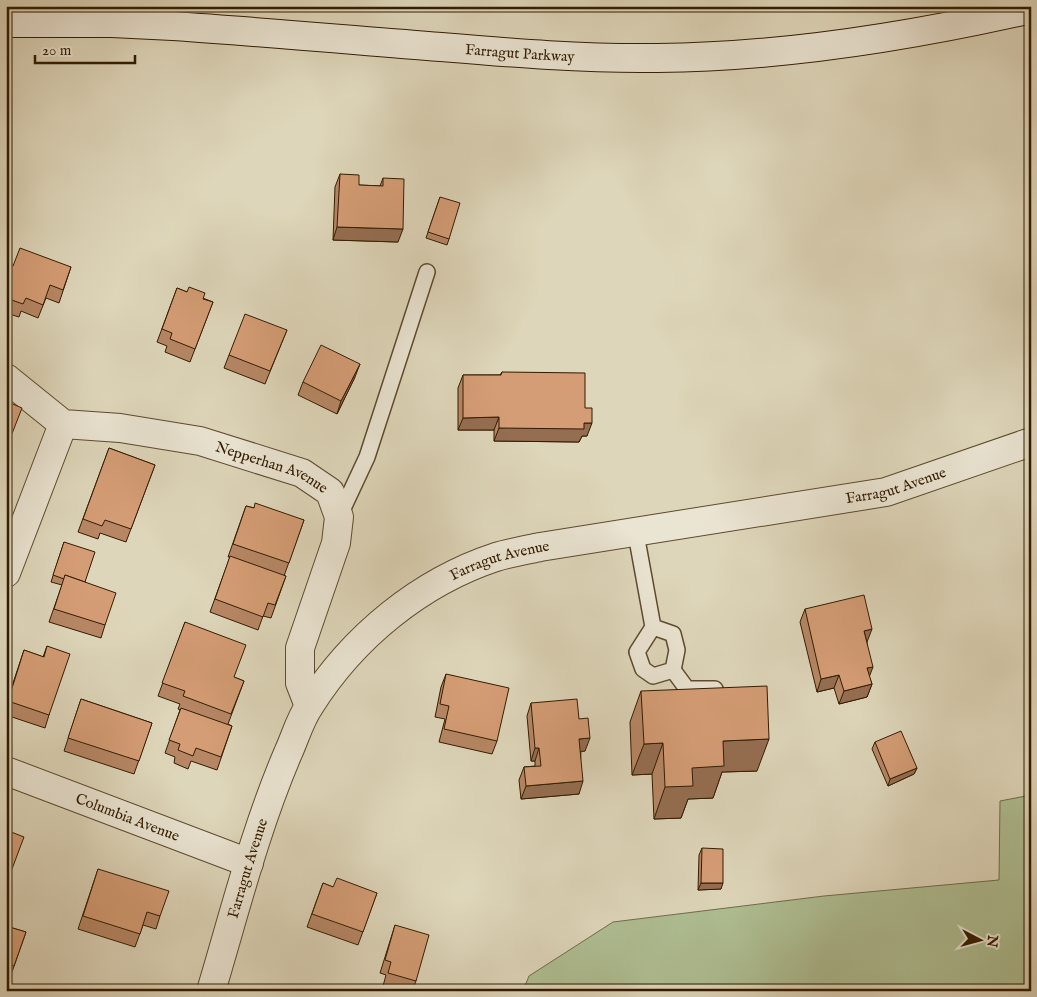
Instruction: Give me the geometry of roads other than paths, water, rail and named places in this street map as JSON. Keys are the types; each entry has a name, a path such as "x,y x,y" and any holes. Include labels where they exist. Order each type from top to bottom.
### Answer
{"street":[{"name":"Farragut Parkway","path":"6,23 52,22 164,26 542,54 657,58 780,52 836,45 896,36 1017,10"},
{"path":"6,378 63,424 6,573"},
{"name":"Nepperhan Avenue","path":"63,424 120,428 200,441 302,473 330,492 339,517 336,543 300,648 300,683 309,706"},
{"name":"Farragut Avenue","path":"211,991 249,863 275,784 309,706 344,659 376,627 411,598 456,573 497,557 540,547 636,534 886,492 1031,442"},
{"name":"Columbia Avenue","path":"6,771 249,863"}],"lane":[{"path":"339,517 367,457 427,272"},
{"path":"636,534 653,626 637,652 643,669 653,676 673,670"},
{"path":"653,626 673,634 677,650 673,670 687,688 735,689"}]}
